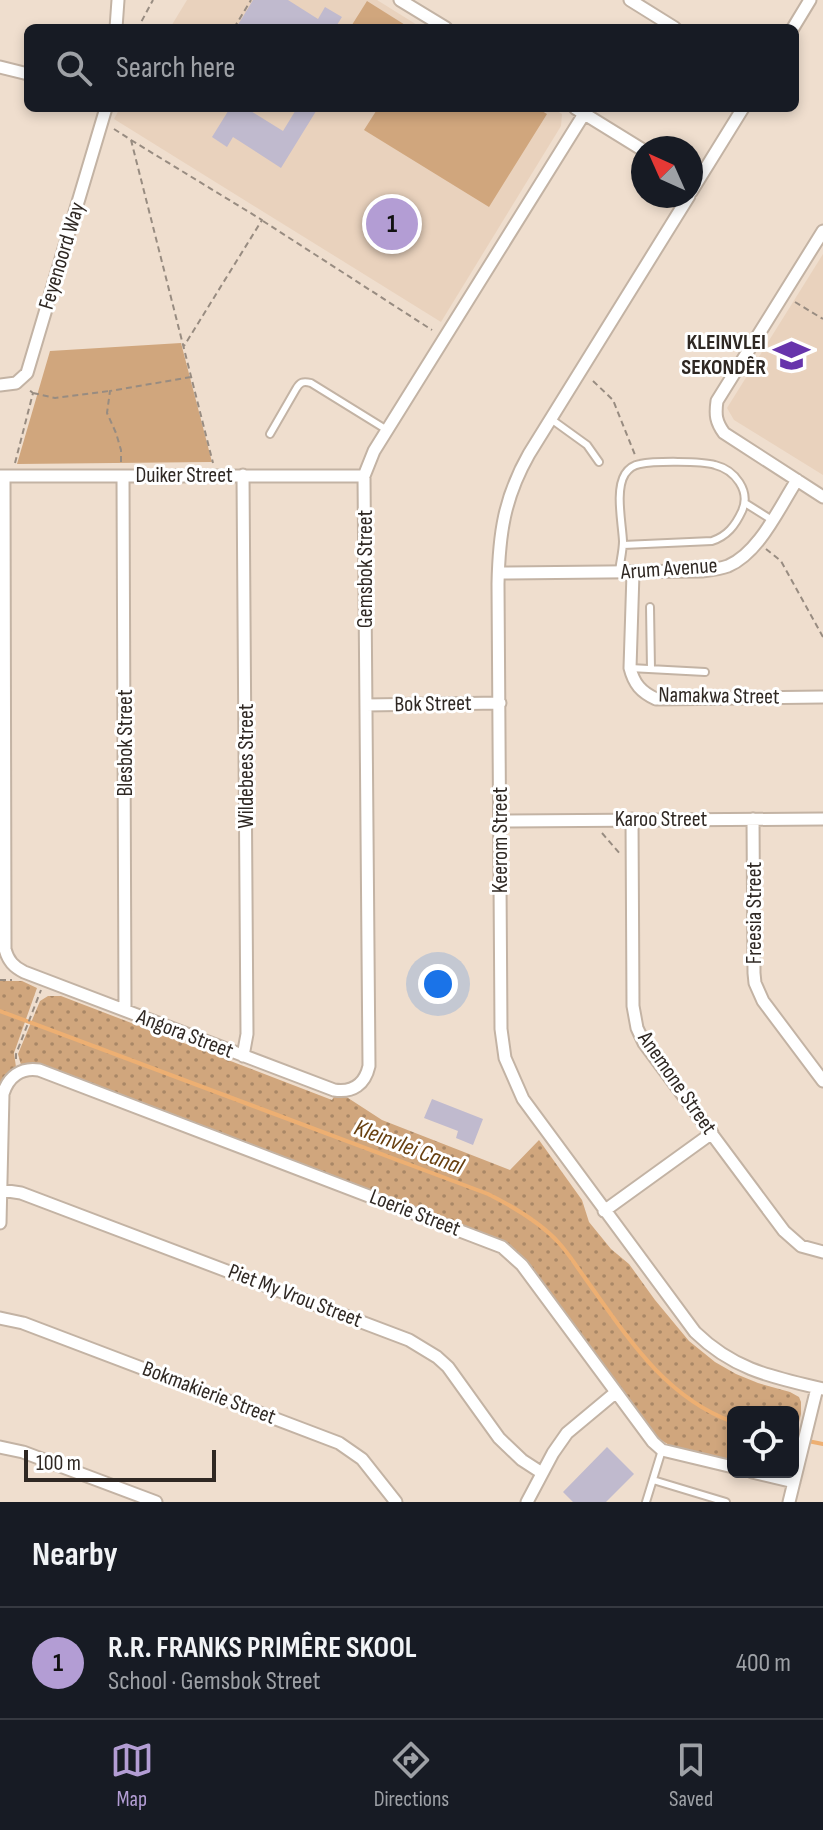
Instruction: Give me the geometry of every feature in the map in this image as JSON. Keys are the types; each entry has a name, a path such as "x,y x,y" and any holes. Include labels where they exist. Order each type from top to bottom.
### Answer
{"street":[{"path":"116,24 118,0"},
{"path":"400,0 439,24"},
{"path":"630,0 669,24"},
{"path":"795,24 810,0"},
{"path":"0,67 24,73"},
{"name":"Feyenoord Way","path":"20,381 29,368 105,112"},
{"name":"Gemsbok Street","path":"360,1084 369,1066 364,476 374,451 579,112"},
{"path":"582,112 631,143"},
{"name":"Keerom Street","path":"703,171 740,112"},
{"name":"Keerom Street","path":"680,208 510,492 500,538 499,573 501,1029 505,1058 523,1099 684,1320 719,1354 748,1369 820,1388"},
{"path":"823,231 717,401 716,414 718,425 724,433 823,497"},
{"path":"0,385 20,381"},
{"name":"Wildebees Street","path":"243,475 247,1034 243,1056"},
{"name":"Duiker Street","path":"5,476 364,476"},
{"name":"Angora Street","path":"5,476 5,949 12,964 24,972 334,1090 348,1091 360,1084"},
{"name":"Blesbok Street","path":"123,476 125,1010"},
{"name":"Arum Avenue","path":"499,573 702,571 729,565 757,543 797,480"},
{"name":"Namakwa Street","path":"633,573 630,668 633,679 646,694 656,699 823,697"},
{"name":"Bok Street","path":"366,705 500,703"},
{"name":"Anemone Street","path":"632,819 633,1006 637,1028 644,1043 784,1231 801,1246 823,1252"},
{"name":"Freesia Street","path":"753,819 755,983 763,1001 823,1081"},
{"name":"Karoo Street","path":"500,821 823,819"},
{"name":"Loerie Street","path":"19,1072 39,1070 502,1247 522,1265 642,1430 662,1450"},
{"path":"0,1223 3,1094 7,1082 19,1072"},
{"path":"604,1211 712,1133"},
{"name":"Piet My Vrou Street","path":"1,1190 21,1193 409,1340 448,1367 499,1438 522,1460 542,1473"},
{"name":"Bokmakierie Street","path":"0,1318 23,1323 339,1443 362,1459 396,1502"},
{"path":"789,1502 820,1388"},
{"path":"527,1502 567,1433 615,1393"},
{"path":"0,1447 23,1452 156,1502"},
{"path":"662,1450 727,1466"},
{"path":"777,1478 794,1482"}],"lane":[{"path":"270,434 296,389 305,381 387,430"},
{"path":"551,419 587,445 599,462"},
{"path":"619,573 623,545 621,483 631,467 638,464 712,464 730,473 743,488 745,503 736,523 722,538 623,545"},
{"path":"745,503 772,520"},
{"path":"650,607 651,669"},
{"path":"630,668 705,672"},
{"path":"646,1502 662,1450"},
{"path":"653,1480 726,1502"}],"path":[{"path":"140,24 153,0"},
{"path":"236,24 251,0"},
{"path":"115,129 444,338"},
{"path":"131,140 213,463"},
{"path":"184,347 262,220"},
{"path":"783,295 823,319"},
{"path":"20,381 33,393 55,398 191,377"},
{"path":"593,381 613,400 638,464"},
{"path":"110,391 107,413 121,450 123,476"},
{"path":"5,476 33,393"},
{"path":"757,543 781,561 823,637"},
{"path":"19,1072 16,1058 20,1043 42,987"}],"shaded area":[{"path":"187,0 377,0 416,24 172,24"},
{"path":"367,1 404,24 353,24"},
{"path":"118,112 562,114 561,126 441,322 114,119"},
{"path":"375,112 547,114 489,207 364,130"},
{"name":"KLEINVLEI SEKONDÊR","path":"823,254 823,475 734,420 727,408"},
{"path":"181,343 212,462 17,464 50,351"},
{"path":"0,981 22,981 37,988 14,1053 16,1067 0,1084"},
{"path":"48,996 61,996 332,1100 335,1095 345,1096 382,1120 510,1170 539,1140 582,1200 589,1222 611,1249 629,1264 689,1341 736,1374 799,1397 801,1414 799,1422 799,1406 727,1406 727,1460 671,1446 657,1438 518,1253 498,1239 39,1065 21,1065 18,1054 40,1001"}],"building":[{"path":"253,0 288,0 318,19 325,7 342,17 338,24 238,24"},
{"path":"228,112 252,112 283,131 295,112 316,112 281,168 233,137 227,147 212,137"},
{"path":"432,1099 483,1119 473,1145 456,1138 458,1131 424,1118"},
{"path":"607,1447 634,1474 606,1502 573,1502 563,1492"}],"waterway":[{"name":"Kleinvlei Canal","path":"0,1011 488,1194 507,1204 552,1235 648,1362 687,1397 727,1419"},
{"name":"Kleinvlei Canal","path":"799,1439 823,1444"}],"place":[{"name":"R.R. FRANKS PRIMÊRE SKOOL","path":"392,224"},
{"name":"KLEINVLEI SEKONDÊR","path":"792,355"}]}
